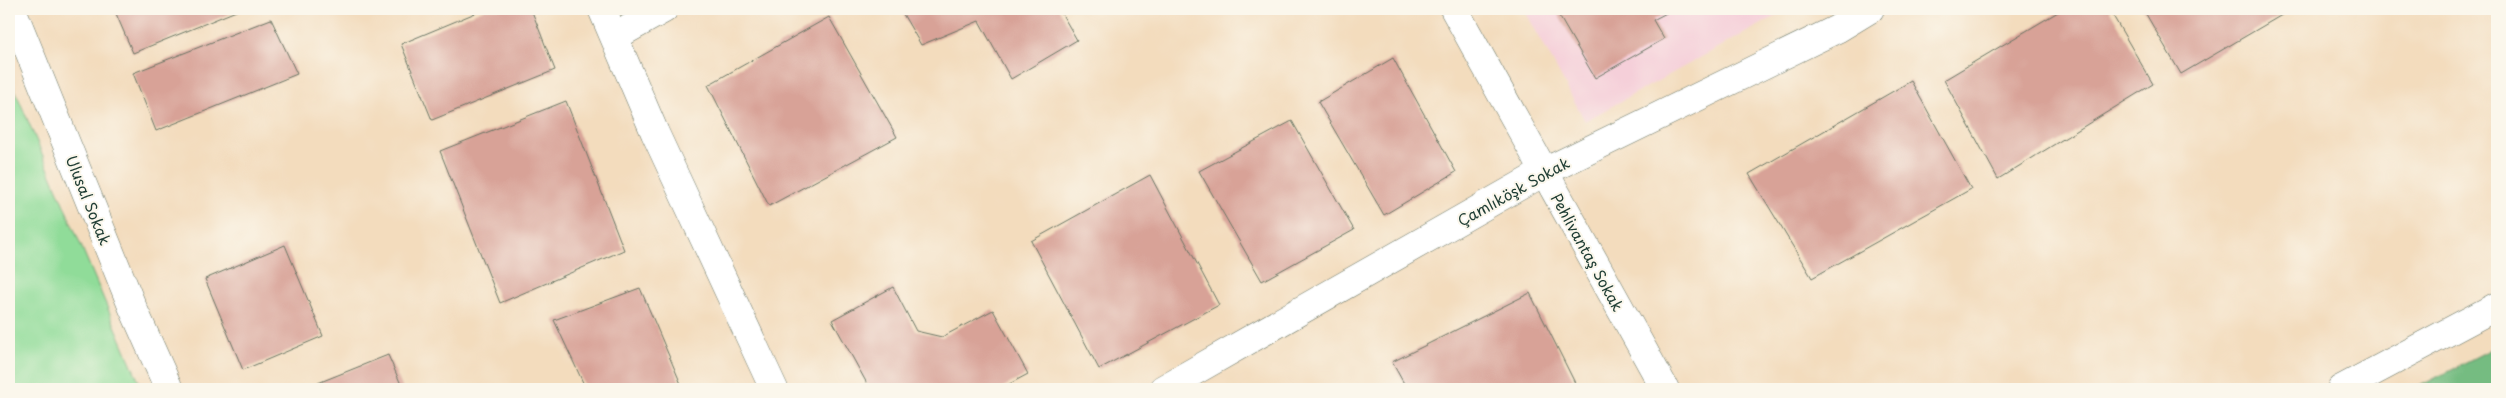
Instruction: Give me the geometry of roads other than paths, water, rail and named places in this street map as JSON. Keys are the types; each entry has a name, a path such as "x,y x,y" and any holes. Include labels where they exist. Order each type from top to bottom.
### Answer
{"street":[{"name":"Ulusal Sokak","path":"12,9 132,306 169,389"},
{"path":"602,9 655,133 774,389"},
{"path":"614,36 664,9"},
{"name":"Pehlivantaş Sokak","path":"1454,9 1665,389"},
{"name":"Çamlıköşk Sokak","path":"1163,389 1544,172 1837,29 1870,9"},
{"path":"2341,389 2497,306"}]}
